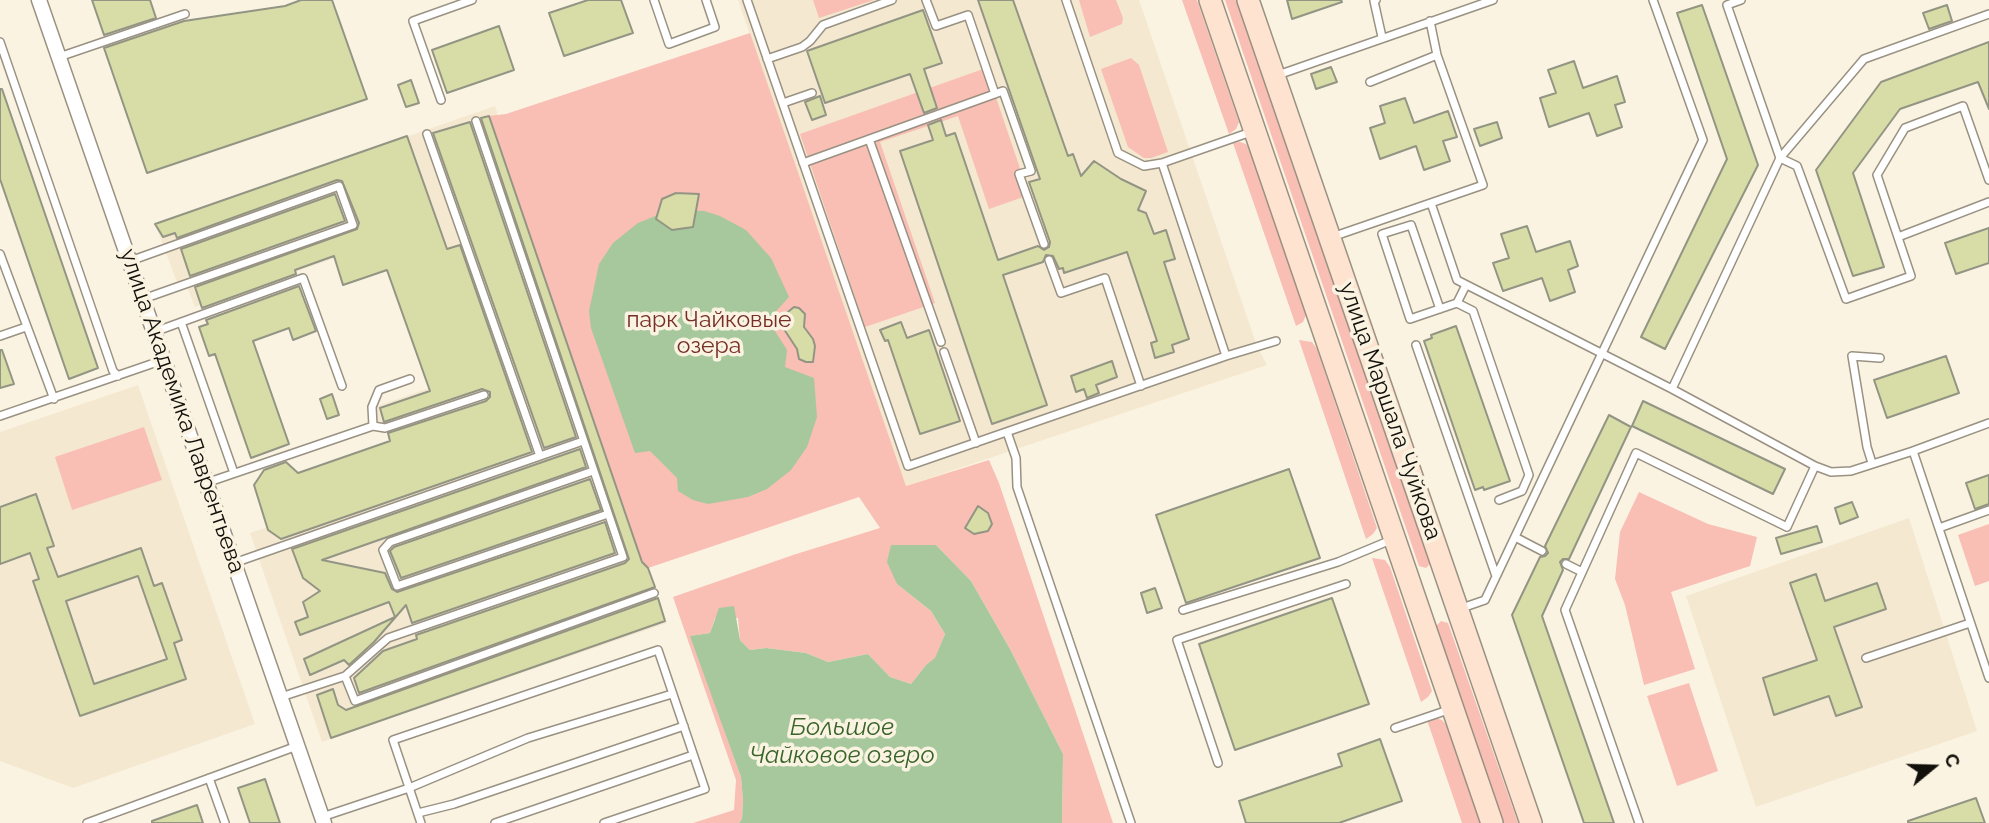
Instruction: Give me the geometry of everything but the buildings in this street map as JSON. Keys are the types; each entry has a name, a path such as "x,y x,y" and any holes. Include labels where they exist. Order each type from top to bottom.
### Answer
{"main road":[{"name":"улица Маршала Чуйкова","path":"1210,0 1492,823"},
{"name":"улица Маршала Чуйкова","path":"1248,0 1531,823"},
{"path":"1423,621 1458,609"}],"street":[{"name":"улица Академика Лаврентьева","path":"39,0 323,820"}],"lane":[{"path":"441,100 412,21 472,0"},
{"path":"654,0 669,44 715,27 706,0"},
{"path":"747,0 908,466 1276,341"},
{"path":"767,59 802,47 822,25 892,0"},
{"path":"926,0 936,26 968,15 995,94"},
{"path":"1066,0 1118,153 1144,166 1163,163 1255,131"},
{"path":"1376,0 1374,1 1382,37"},
{"path":"1274,76 1489,0"},
{"path":"1458,609 1485,600 1703,141 1653,0"},
{"path":"1741,0 1727,5 1780,158 1797,166 1846,299 1911,276 1877,175 1905,128 1963,106 1989,180"},
{"path":"59,57 185,14"},
{"path":"1672,388 1780,158 1864,59 1989,14"},
{"path":"1330,238 1483,185 1437,55 1430,21"},
{"path":"0,42 112,368 118,376"},
{"path":"1370,82 1437,55"},
{"path":"803,163 1003,91 1031,171 1019,174 1044,244"},
{"path":"783,103 812,93"},
{"path":"281,697 345,676 388,638 624,556 476,121"},
{"path":"427,134 540,456"},
{"path":"869,139 941,342"},
{"path":"1980,150 1989,147"},
{"path":"1163,163 1226,356"},
{"path":"130,261 340,186 353,225 143,299"},
{"path":"1898,237 1989,202"},
{"path":"1432,203 1457,280 1672,388 1815,466 1831,471 1851,471 1989,423"},
{"path":"1440,309 1411,225 1382,234 1410,319 1440,309 1457,303 1466,285"},
{"path":"0,254 54,399"},
{"path":"1049,260 1061,293 1105,278 1141,386"},
{"path":"154,332 303,278 342,386"},
{"path":"1457,303 1473,311 1529,475 1522,491 1499,500"},
{"path":"181,322 234,473"},
{"path":"0,336 26,327"},
{"path":"1416,345 1496,576"},
{"path":"944,352 976,443"},
{"path":"1872,463 1852,356 1880,358"},
{"path":"0,416 164,360"},
{"path":"373,426 372,407 379,390 410,379"},
{"path":"206,483 373,426 385,428 484,395"},
{"path":"1007,432 1016,458 1017,487 1131,823"},
{"path":"234,563 583,441"},
{"path":"1913,451 1989,678"},
{"path":"1639,823 1565,610 1636,453 1787,527 1815,466"},
{"path":"593,471 390,542 383,550 397,586 608,514"},
{"path":"1938,528 1989,510"},
{"path":"1515,537 1542,551"},
{"path":"1182,610 1338,562 1395,538"},
{"path":"1566,564 1582,572"},
{"path":"1218,763 1177,640 1346,584"},
{"path":"345,676 355,701 654,593"},
{"path":"1866,658 1970,622"},
{"path":"421,823 393,740 658,650 705,789 604,823"},
{"path":"323,820 409,788 528,738 673,694"},
{"path":"1395,727 1452,708"},
{"path":"418,813 454,804 684,726"},
{"path":"87,823 298,746"},
{"path":"495,823 694,755"},
{"path":"209,778 225,823"}],"shaded area":[{"path":"738,0 1139,0 1257,346 1267,365 906,486"},
{"path":"495,106 667,623 322,742 250,533 500,449 481,394 375,431 369,409 475,372 375,244 195,307 187,287 180,290 155,224"},
{"path":"138,385 255,724 73,788 0,761 0,432"},
{"path":"1909,518 1977,731 1756,807 1686,596"}],"green space":[{"path":"813,0 874,0 819,18"},
{"path":"1079,0 1116,0 1123,18 1122,24 1090,37"},
{"path":"1182,0 1197,0 1239,122 1236,129 1229,134"},
{"path":"1225,0 1239,0 1432,562 1426,568 1419,566"},
{"name":"парк Чайковые озера","path":"750,33 906,486 989,460 1113,823 1062,823 1063,754 1010,649 971,581 936,545 891,545 897,584 931,611 945,634 935,659 926,665 911,684 890,677 868,654 828,662 806,653 766,648 750,650 740,640 738,618 715,618 710,633 691,636 741,777 743,800 742,819 739,823 693,823 734,810 736,780 673,597 880,528 859,497 648,568 642,562 489,116 506,114"},
{"path":"1131,58 1139,65 1168,152 1151,158 1144,158 1128,147 1101,69"},
{"path":"986,68 1029,195 989,209 958,116 880,142 935,303 865,327 800,134"},
{"path":"1233,143 1246,144 1251,152 1306,315 1303,322 1296,326"},
{"path":"1299,340 1312,342 1317,349 1377,528 1366,539"},
{"path":"144,427 162,480 72,510 55,457"},
{"path":"1639,492 1708,524 1757,537 1750,566 1671,592 1695,669 1644,685 1625,605 1615,579 1620,532"},
{"path":"1989,524 1989,581 1975,586 1958,535"},
{"path":"1372,558 1385,560 1390,567 1432,691 1421,702"},
{"path":"1441,621 1448,623 1518,823 1503,823 1435,627"},
{"path":"1689,683 1718,771 1677,786 1647,696"},
{"path":"1436,718 1448,727 1480,823 1462,823 1427,720"}],"water":[{"path":"680,210 704,211 720,216 746,230 771,258 789,297 768,320 787,350 785,367 814,378 817,417 807,447 791,470 767,489 748,497 708,504 693,500 678,491 677,478 650,451 635,453 591,328 589,311 599,264 613,243 638,223 663,213"},
{"name":"Большое Чайковое озеро","path":"891,545 936,545 971,581 1010,649 1063,754 1062,823 739,823 742,819 743,800 741,777 690,636 710,633 719,608 734,606 740,640 750,650 766,648 806,653 828,662 868,654 890,677 911,684 935,658 945,634 931,611 897,584 887,562"}]}
